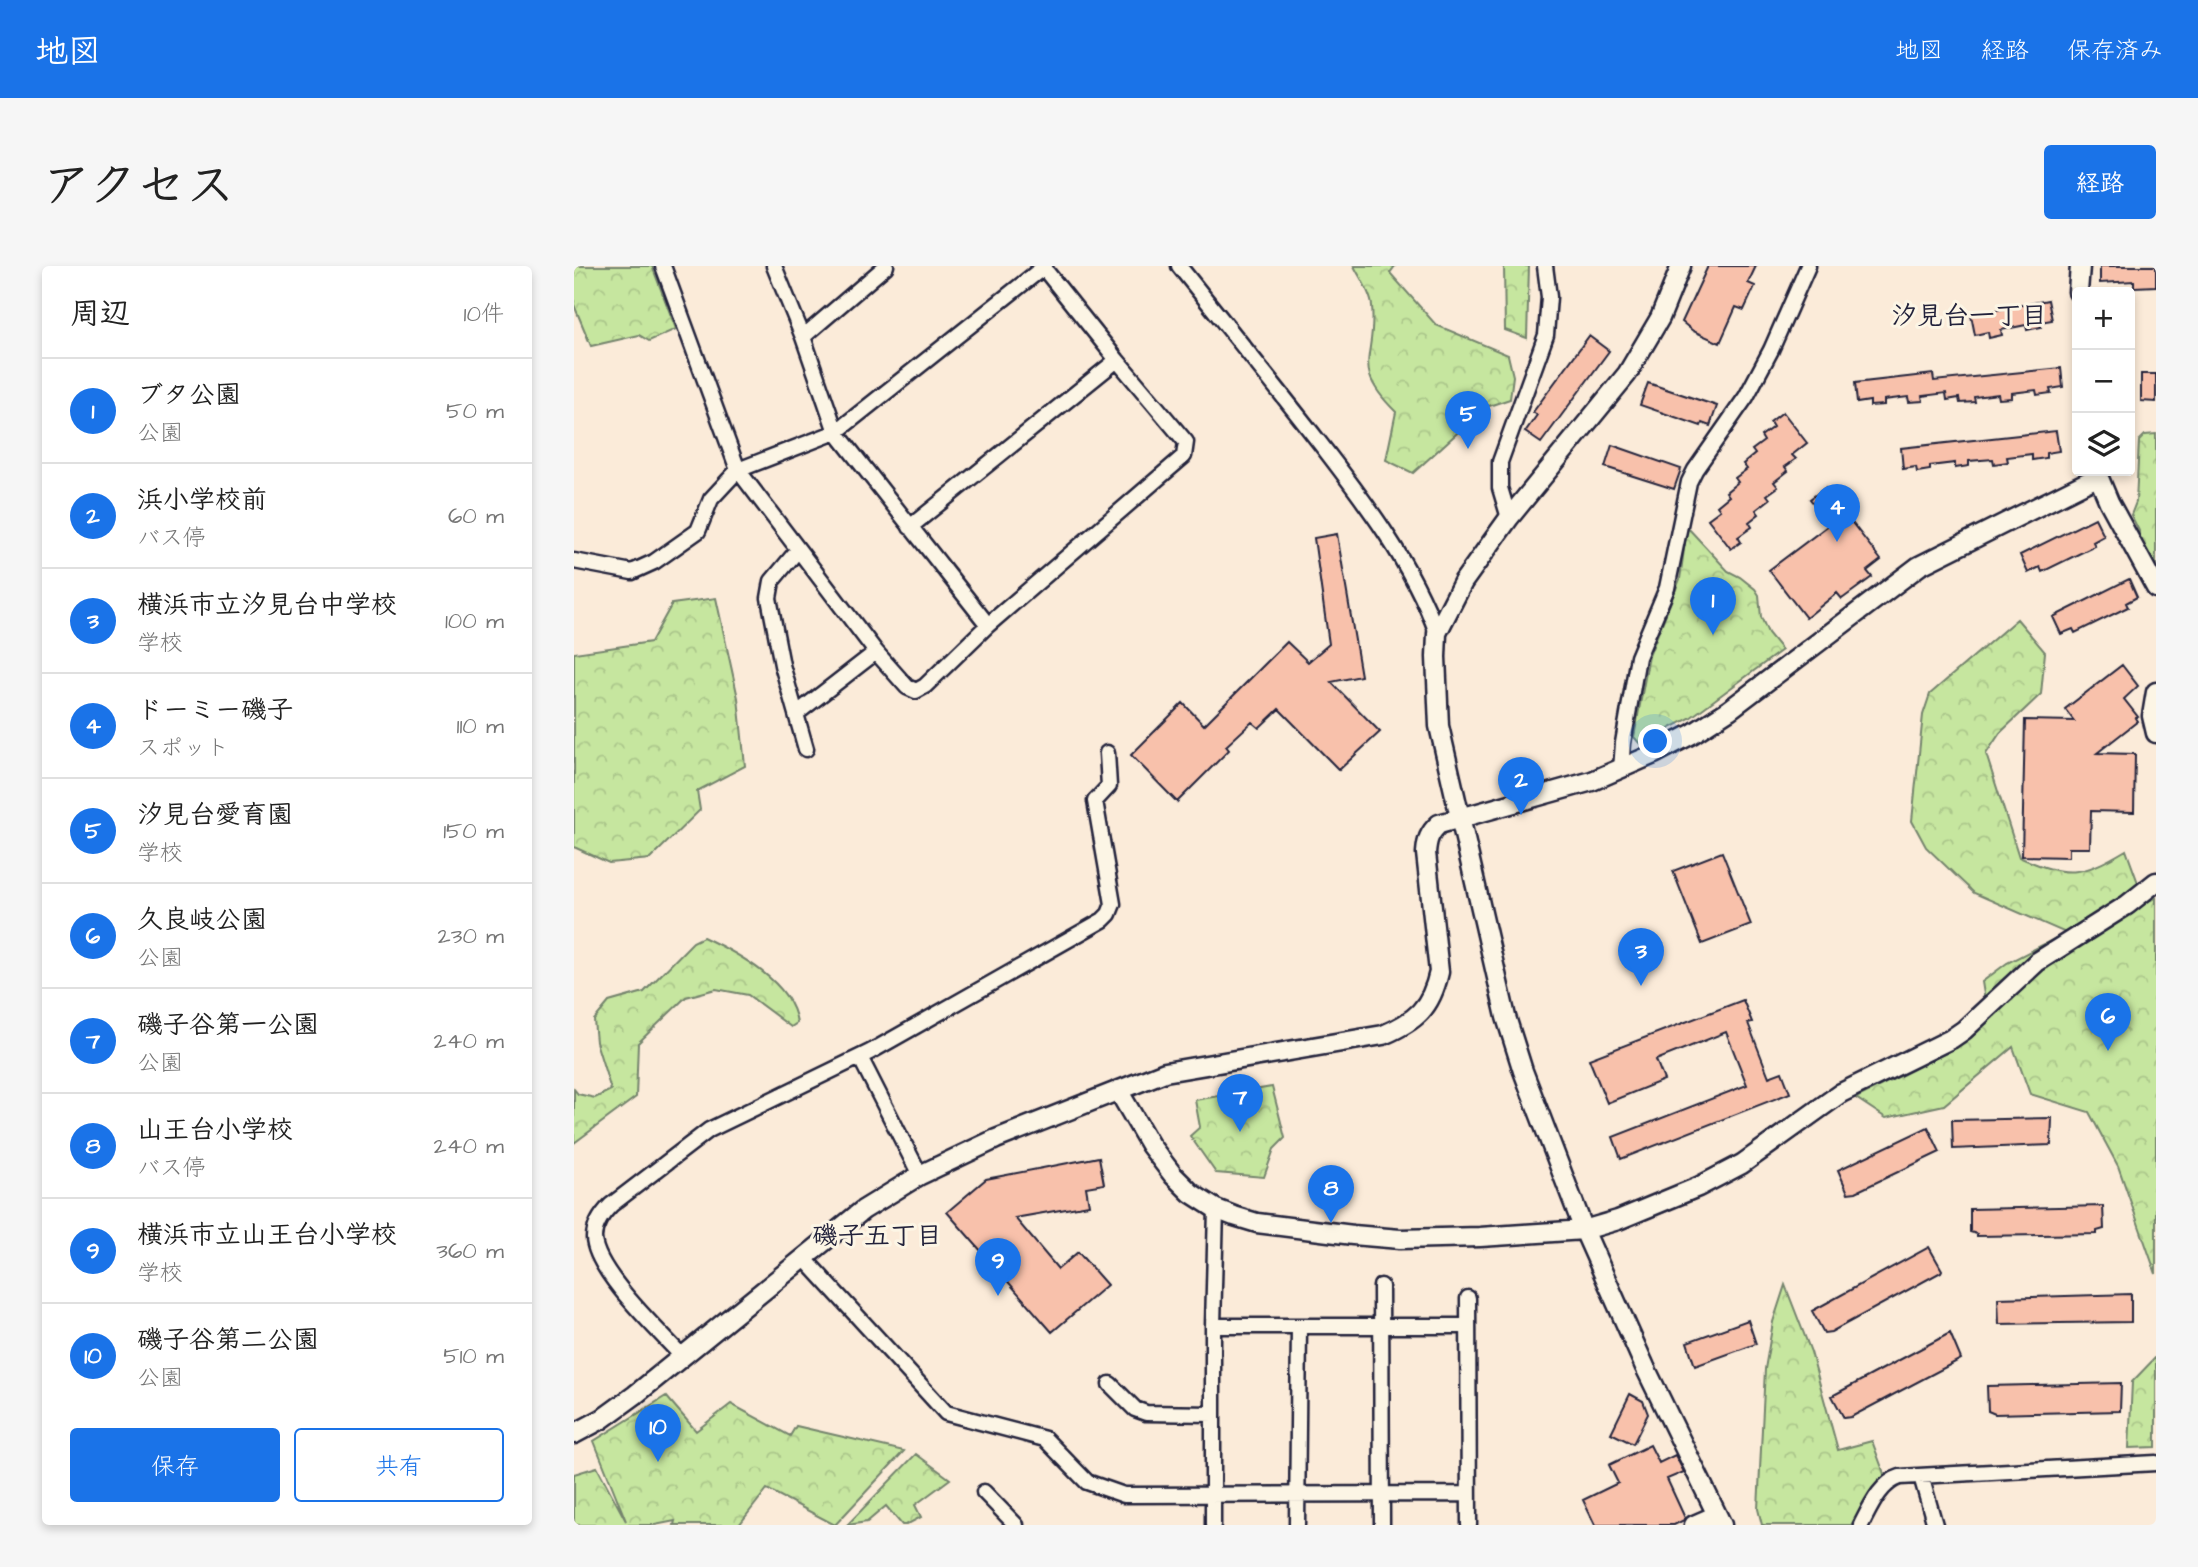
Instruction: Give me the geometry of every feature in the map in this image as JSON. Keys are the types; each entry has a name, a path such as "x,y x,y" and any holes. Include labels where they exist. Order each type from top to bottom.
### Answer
{"street":[{"path":"574,561 632,572 654,562 698,531 711,499 738,470 836,432 1043,267 1116,360 1186,442 1184,456 988,625 916,691 907,687 876,652 738,470 663,266"},
{"path":"774,266 803,337 836,432 988,625"},
{"path":"803,337 886,266"},
{"path":"1179,266 1361,497 1422,595 1437,633 1439,726 1510,1028 1523,1071 1584,1230 1645,1367 1720,1520 1694,1525"},
{"path":"1509,518 1500,488 1500,462 1546,335 1549,297 1545,266"},
{"path":"1437,633 1463,582 1509,518 1627,374 1660,318 1681,266"},
{"path":"1621,770 1638,657 1667,588 1689,482 1746,397 1772,350 1808,266"},
{"path":"2078,287 2080,266"},
{"path":"910,527 1116,360"},
{"path":"574,1434 613,1411 863,1210 920,1175 996,1139 1165,1072 1383,1035 1402,1027 1418,1016 1432,996 1439,972 1427,841 1431,831 1439,824 1621,770 1692,734 1729,710 1919,566 2093,476"},
{"path":"2098,476 2156,588"},
{"path":"797,551 772,581 769,590 782,665 806,749"},
{"path":"796,714 876,652"},
{"path":"2156,692 2152,716 2156,733"},
{"path":"682,1356 604,1269 594,1238 600,1216 709,1130 860,1057 1103,920 1113,904 1095,801 1109,786 1107,753"},
{"path":"1118,1090 1150,1145 1173,1175 1191,1192 1216,1209 1257,1223 1353,1236 1400,1239 1584,1230 1618,1220 1723,1175 1841,1093 1951,1039 2037,962 2127,905 2156,881"},
{"path":"860,1057 920,1175"},
{"path":"1213,1525 1216,1209"},
{"path":"804,1258 946,1413 1045,1438 1087,1482 1124,1495 1469,1494"},
{"path":"1381,1286 1382,1525"},
{"path":"1468,1298 1469,1525"},
{"path":"1213,1326 1468,1326"},
{"path":"1297,1525 1298,1326"},
{"path":"1110,1384 1135,1409 1146,1413 1213,1414"},
{"path":"1861,1525 1875,1498 1894,1479 2156,1463"},
{"path":"1921,1476 1935,1525"},
{"path":"984,1492 1016,1525"}],"green space":[{"path":"574,266 652,266 676,329 649,341 639,335 591,346 574,305"},
{"path":"1354,266 1395,266 1390,273 1436,325 1508,355 1513,376 1510,399 1486,407 1413,473 1386,460 1396,412 1373,383 1369,372 1372,306"},
{"path":"1504,266 1529,266 1527,338 1505,330"},
{"path":"2156,434 2156,577 2139,542 2139,531 2131,515 2136,502 2139,441 2145,435"},
{"path":"1687,527 1728,571 1755,589 1759,595 1761,617 1768,633 1782,650 1690,718 1640,744 1634,737 1649,656 1680,579"},
{"path":"716,598 738,698 745,766 697,791 700,810 650,859 609,863 574,847 574,653 651,642 672,604"},
{"path":"2017,619 2045,652 2041,694 2000,733 1986,754 2019,857 2050,869 2074,872 2097,865 2126,850 2145,902 2156,898 2156,1274 2118,1166 2089,1112 2030,1094 2013,1047 1944,1105 1886,1118 1856,1098 1954,1049 1988,1019 1982,982 2007,963 2066,933 1974,893 1926,847 1912,821 1923,715 1930,694"},
{"path":"703,937 746,960 774,982 793,1008 797,1023 791,1027 748,995 716,989 686,997 638,1043 636,1097 574,1143 574,1089 578,1094 595,1098 611,1090 596,1042 594,1020 609,1002 644,992 693,942"},
{"path":"1272,1087 1285,1138 1274,1149 1264,1177 1216,1173 1190,1136 1200,1127 1195,1100"},
{"path":"1785,1285 1811,1352 1838,1450 1872,1441 1885,1476 1851,1525 1762,1525 1758,1509 1765,1369 1773,1322"},
{"path":"2156,1357 2156,1447 2129,1448 2132,1382"},
{"path":"666,1396 696,1431 731,1404 790,1436 796,1426 904,1451 835,1525 767,1489 739,1525 674,1525 675,1521 655,1525 574,1525 574,1474 597,1467 626,1521 594,1441"},
{"path":"916,1454 950,1479 915,1505 921,1517 902,1525 886,1506 867,1522 847,1525"}],"building":[{"path":"1708,266 1756,266 1748,283 1755,286 1744,310 1736,307 1720,343 1693,331 1682,322"},
{"path":"2100,266 2156,266 2156,286 2134,287 2134,281 2100,283"},
{"path":"2048,300 2052,320 2040,322 2041,327 2027,330 2026,325 2001,330 2002,335 1989,338 1988,332 1975,335 1971,315"},
{"path":"1589,336 1609,351 1541,443 1525,432 1537,415 1533,412"},
{"path":"2061,368 2063,387 2050,389 2051,393 2037,395 2036,390 2012,393 2012,398 1999,399 1998,394 1974,397 1975,402 1960,403 1959,398 1947,400 1946,393 1922,396 1923,401 1909,402 1908,397 1884,400 1884,405 1870,406 1870,401 1857,403 1855,383 1933,374 1934,381"},
{"path":"2141,374 2156,374 2156,402 2141,401"},
{"path":"1648,383 1717,406 1710,426 1702,423 1701,426 1640,405"},
{"path":"1783,412 1807,443 1792,455 1796,459 1785,467 1788,471 1774,482 1778,487 1767,495 1770,499 1756,510 1759,514 1749,522 1752,527 1738,537 1741,542 1731,549 1708,519 1720,510 1717,506 1729,496 1726,492 1738,482 1735,478 1747,469 1743,464 1755,454 1752,450 1764,441 1761,436 1773,427 1770,422"},
{"path":"2056,431 2059,451 2046,453 2046,458 2032,460 2032,454 2007,457 2008,462 1994,464 1993,459 1969,461 1969,466 1955,468 1955,463 1930,466 1930,470 1917,472 1916,467 1903,469 1901,448"},
{"path":"1612,445 1681,469 1674,489 1605,467"},
{"path":"1825,488 1881,560 1867,571 1872,577 1842,599 1837,593 1806,618 1769,570 1830,524 1810,499"},
{"path":"2095,518 2104,536 2093,542 2095,546 2042,572 2040,567 2028,573 2020,555"},
{"path":"1337,534 1361,676 1331,682 1380,732 1339,770 1279,709 1259,728 1252,722 1226,746 1229,750 1177,802 1131,755 1183,703 1204,725 1287,642 1308,662 1329,644 1314,538"},
{"path":"2129,579 2137,597 2126,603 2128,607 2075,633 2073,629 2061,634 2053,617"},
{"path":"2122,665 2138,686 2124,699 2138,717 2138,721 2097,753 2135,754 2134,812 2091,811 2090,848 2069,848 2069,857 2022,856 2025,720 2074,721 2065,709"},
{"path":"1722,852 1751,925 1702,944 1673,871"},
{"path":"1743,1000 1752,1022 1748,1023 1769,1077 1782,1072 1790,1093 1621,1159 1613,1137 1747,1085 1726,1032 1656,1060 1664,1080 1607,1103 1589,1059"},
{"path":"2052,1118 2051,1145 1953,1149 1952,1120"},
{"path":"1928,1127 1940,1152 1856,1192 1848,1193 1838,1170"},
{"path":"1099,1157 1104,1184 1086,1187 1089,1205 1015,1218 1058,1269 1078,1252 1107,1285 1052,1332 947,1212 986,1179"},
{"path":"2103,1206 2104,1229 2097,1231 2097,1234 1977,1236 1970,1232 1970,1209"},
{"path":"1929,1247 1941,1272 1831,1332 1824,1333 1812,1311"},
{"path":"2131,1294 2131,1322 1999,1324 1998,1298"},
{"path":"1748,1320 1756,1344 1695,1366 1687,1342"},
{"path":"1950,1333 1961,1359 1851,1417 1844,1418 1832,1396"},
{"path":"2121,1383 2120,1411 1995,1414 1988,1411 1987,1386"},
{"path":"1630,1394 1643,1401 1648,1414 1633,1444 1611,1433"},
{"path":"1650,1445 1659,1463 1675,1455 1684,1472 1667,1479 1684,1520 1674,1525 1595,1525 1583,1500 1618,1483 1609,1465"}],"place":[{"name":"汐見台愛育園","path":"1468,449"},
{"name":"ドーミー磯子","path":"1837,542"},
{"name":"ブタ公園","path":"1713,635"},
{"name":"浜小学校前","path":"1521,815"},
{"name":"横浜市立汐見台中学校","path":"1641,986"},
{"name":"久良岐公園","path":"2108,1051"},
{"name":"磯子谷第一公園","path":"1240,1132"},
{"name":"山王台小学校","path":"1331,1223"},
{"name":"横浜市立山王台小学校","path":"998,1296"},
{"name":"磯子谷第二公園","path":"658,1462"}],"district":[{"name":"汐見台一丁目","path":"1969,316"},
{"name":"磯子五丁目","path":"877,1236"}]}
